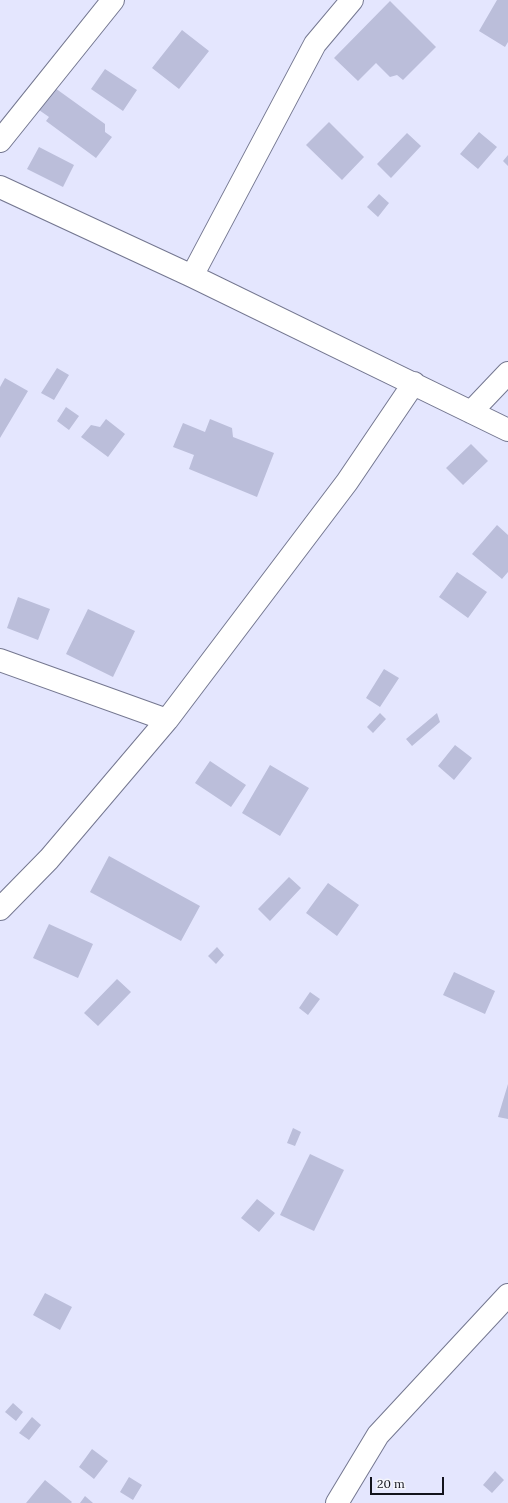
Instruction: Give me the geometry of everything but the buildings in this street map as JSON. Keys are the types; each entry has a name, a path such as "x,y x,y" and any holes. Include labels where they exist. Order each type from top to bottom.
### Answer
{"street":[{"path":"0,141 113,0"},
{"path":"192,276 315,44 352,0"},
{"path":"0,186 192,276 508,430"},
{"path":"471,412 508,373"},
{"path":"0,909 49,859 167,720 347,482 414,383"},
{"path":"0,660 167,720"},
{"path":"337,1503 378,1435 508,1295"}]}
